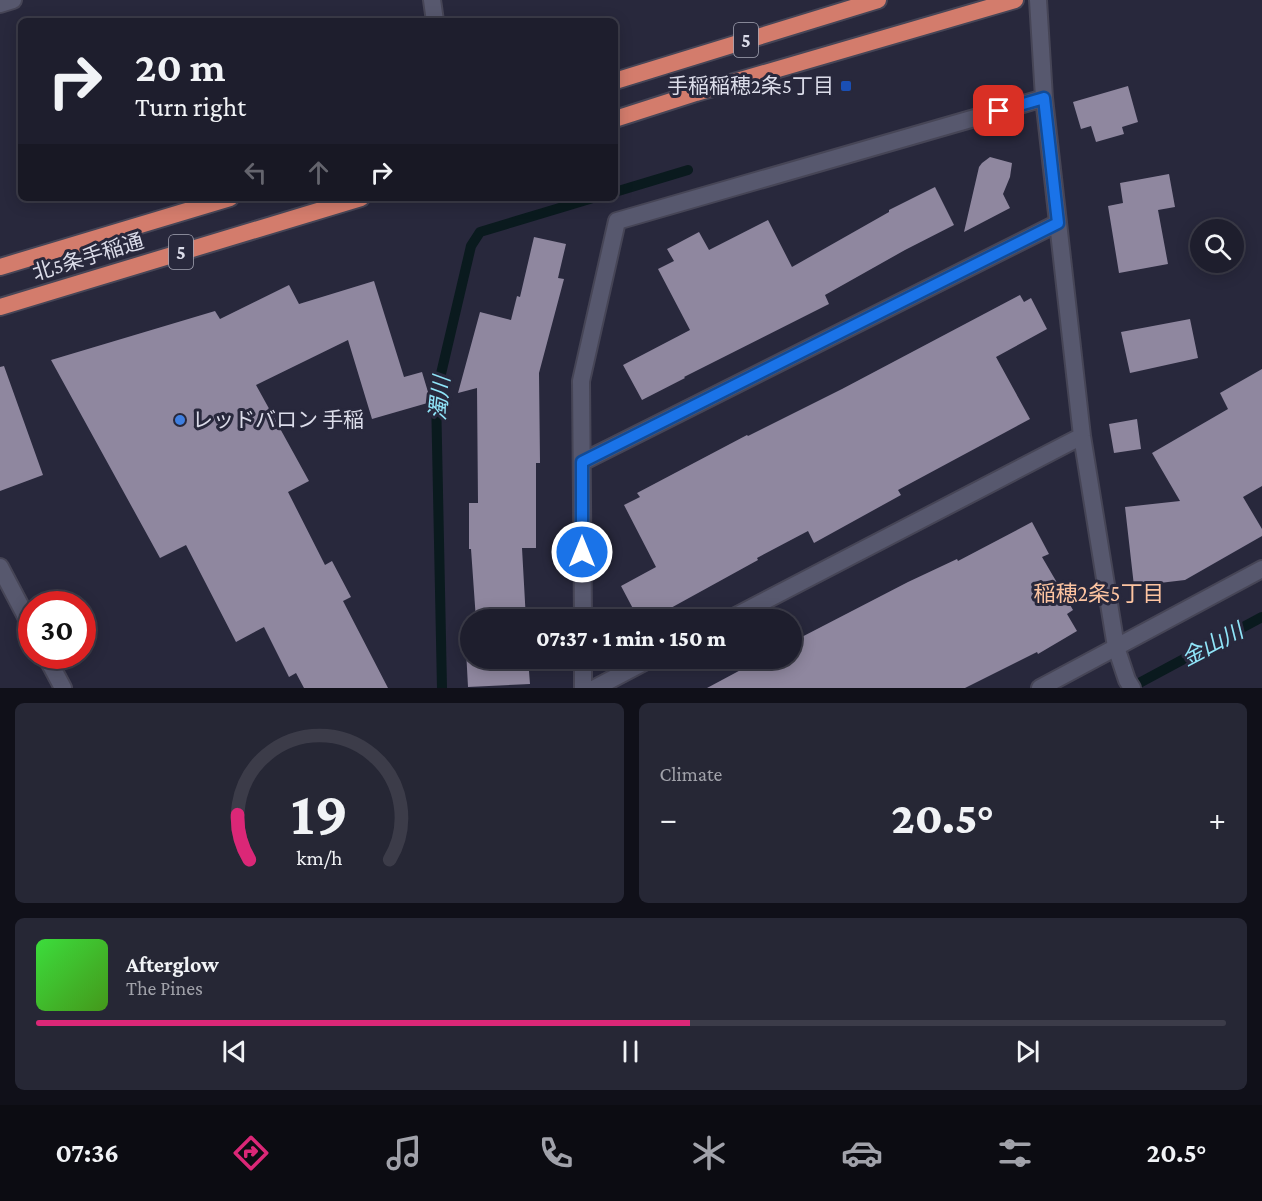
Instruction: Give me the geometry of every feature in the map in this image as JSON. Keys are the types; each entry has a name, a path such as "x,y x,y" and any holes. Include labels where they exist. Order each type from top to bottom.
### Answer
{"highway":[{"name":"5","path":"618,80 849,4 878,0"},
{"name":"5","path":"618,118 1015,0"},
{"name":"北5条手稲通","path":"0,267 220,201"},
{"name":"北5条手稲通","path":"0,307 351,201"}],"street":[{"path":"0,4 13,0"},
{"path":"432,0 435,18"},
{"path":"1038,0 1044,98 1082,436 1116,647 1129,684"},
{"path":"583,609 581,381 618,221 1044,98"},
{"path":"582,462 1058,223"},
{"path":"749,609 1082,436"},
{"path":"0,567 18,601"},
{"path":"1040,688 1262,569"},
{"path":"53,669 63,688"},
{"path":"583,669 583,688"},
{"path":"595,688 631,669"}],"building":[{"path":"1128,86 1138,122 1122,127 1124,134 1096,142 1091,126 1081,129 1073,102"},
{"path":"990,157 1012,163 1010,177 1003,194 1010,208 964,232 979,167"},
{"path":"1169,174 1175,207 1158,210 1168,264 1119,273 1108,206 1123,203 1120,183"},
{"path":"935,187 954,225 825,295 829,304 642,400 623,365 690,330 658,269 674,261 667,249 699,232 709,250 768,220 792,267 889,210"},
{"path":"534,237 566,244 558,278 564,279 539,373 540,463 536,463 536,548 522,548 525,609 475,609 471,549 469,549 469,503 478,503 477,388 458,393 480,312 511,320 517,296 520,297"},
{"path":"374,281 404,377 422,372 431,402 372,419 348,340 256,385 309,481 288,492 325,565 332,561 351,597 343,601 388,688 304,688 296,673 289,677 264,627 236,642 186,545 160,558 51,360 215,311 220,319 289,285 299,304"},
{"path":"1020,295 1024,302 1031,298 1047,329 996,357 1030,419 898,490 901,495 814,543 808,531 669,609 633,609 621,586 656,567 624,505 640,497 637,493 747,435 842,389"},
{"path":"1190,319 1198,358 1130,373 1121,332"},
{"path":"4,366 43,475 0,491 0,367"},
{"path":"1262,369 1262,486 1243,497 1262,529 1262,536 1185,580 1134,586 1125,507 1180,501 1152,453 1228,409 1220,393"},
{"path":"1137,419 1141,449 1114,453 1109,424"},
{"path":"1032,522 1049,554 1042,557 1073,610 1067,614 1077,631 1038,654 1037,652 965,688 707,688 742,669 802,669 802,637 908,582 957,559 958,561"},
{"path":"467,669 529,669 530,684 468,687"}],"waterway":[{"name":"濁川","path":"618,191 688,170"},
{"name":"濁川","path":"442,688 436,395 471,246 480,232 583,201"},
{"name":"金山川","path":"1130,688 1262,617"}],"place":[{"name":"手稲稲穂2条5丁目","path":"846,86"},
{"name":"レッドバロン 手稲","path":"180,420"}],"district":[{"name":"稲穂2条5丁目","path":"1099,593"}],"route":[{"path":"582,552 582,462 1058,223 1044,98 999,111"}]}
